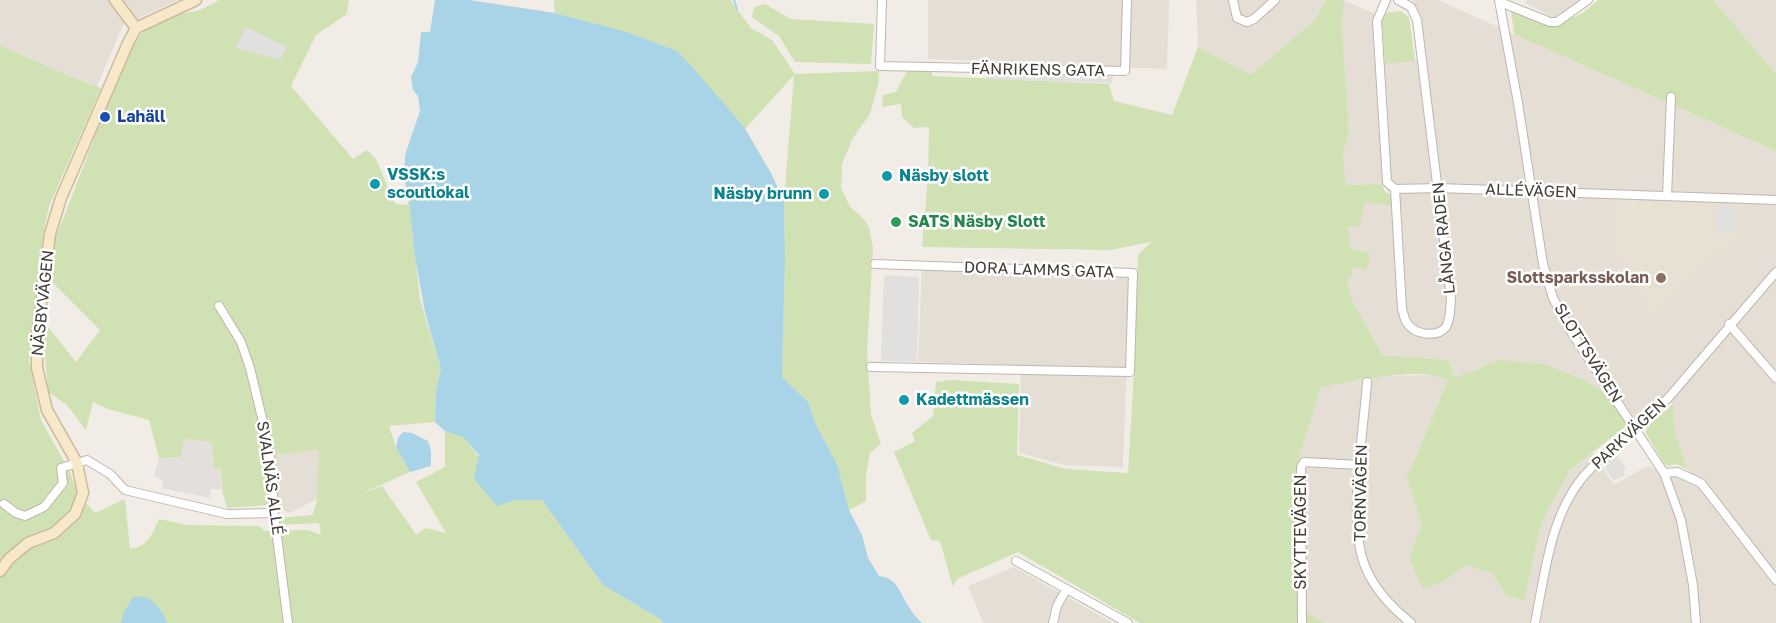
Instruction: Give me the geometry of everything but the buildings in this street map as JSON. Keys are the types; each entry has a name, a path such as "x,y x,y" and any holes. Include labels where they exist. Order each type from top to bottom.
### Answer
{"street":[{"path":"115,0 136,28 196,0"},
{"name":"FÄNRIKENS GATA","path":"882,0 880,66 1125,71 1127,0"},
{"path":"1233,0 1237,18 1247,22 1254,19 1275,0"},
{"name":"LÅNGA RADEN","path":"1386,0 1377,21 1387,182 1395,189 1402,309 1410,327 1430,334 1445,328 1449,321 1451,298 1417,20 1411,7 1398,0"},
{"path":"1500,1 1550,22 1557,22 1588,0"},
{"name":"SLOTTSVÄGEN","path":"1500,1 1543,264 1553,297 1573,335 1664,473 1681,520 1693,585 1696,623"},
{"name":"NÄSBYVÄGEN","path":"0,571 9,559 28,543 54,533 75,514 83,493 77,463 46,410 37,368 37,334 50,234 61,198 136,28"},
{"path":"1667,196 1671,97"},
{"name":"ALLÉVÄGEN","path":"1395,189 1439,188 1776,200"},
{"name":"DORA LAMMS GATA","path":"872,367 1130,372 1133,273 875,264"},
{"name":"PARKVÄGEN","path":"1535,623 1550,549 1557,525 1570,496 1589,470 1670,396 1729,324 1776,272"},
{"name":"SVALNÄS ALLÉ","path":"219,306 241,342 254,379 272,467 274,513 288,623"},
{"path":"1729,324 1776,378"},
{"name":"TORNVÄGEN","path":"1367,382 1360,465 1358,537 1363,560 1374,583 1385,599 1411,623"},
{"path":"4,504 16,513 25,516 44,507 63,483 61,468 87,460 110,474 125,490 227,514 274,513"},
{"name":"SKYTTEVÄGEN","path":"1302,623 1301,467 1304,462 1360,465"},
{"path":"1664,473 1677,472 1701,483 1776,580"},
{"path":"1016,561 1128,623"},
{"path":"1053,623 1057,606 1066,590"}],"shaded area":[{"path":"0,0 178,0 123,25 97,86 0,45"},
{"path":"928,0 1169,0 1167,69 928,59"},
{"path":"1196,0 1326,0 1315,18 1251,76 1198,47"},
{"path":"1344,0 1375,14 1377,63 1425,60 1414,0 1438,0 1776,151 1776,623 1326,623 1298,608 1296,512 1299,457 1321,387 1382,376 1437,375 1448,380 1407,478 1422,525 1409,558 1444,581 1466,565 1492,573 1507,596 1524,599 1541,523 1570,470 1593,452 1614,485 1647,466 1698,486 1687,469 1674,428 1673,404 1665,395 1627,425 1608,395 1500,360 1455,378 1448,360 1382,355 1350,296 1348,278 1352,267 1366,252 1351,248 1346,225 1364,202 1392,195 1382,184 1346,185 1343,154 1349,133 1342,27"},
{"path":"1527,0 1580,0 1560,17 1553,17 1525,3"},
{"path":"1713,0 1776,0 1776,74"},
{"path":"246,27 287,47 280,60 236,48"},
{"path":"987,72 1113,76 1112,83 986,79"},
{"name":"Slottsparksskolan","path":"1610,199 1741,204 1740,228 1743,242 1732,241 1651,315 1609,240"},
{"path":"1716,204 1736,205 1736,232 1716,232"},
{"path":"922,266 1130,277 1123,467 1065,465 1019,453 1021,365 918,362"},
{"path":"884,275 919,277 917,362 881,361"},
{"path":"184,439 212,442 214,467 221,468 221,489 211,489 210,498 162,488 163,480 154,476 159,458 181,457"},
{"path":"320,449 317,499 290,513 280,508 276,455"},
{"path":"1617,455 1626,468 1623,470 1625,475 1614,481 1604,466 1608,460"},
{"path":"1014,567 1113,623 983,623 968,586"}],"green space":[{"path":"219,0 349,0 347,14 316,35 291,86 353,159 367,150 376,159 395,204 407,205 409,200 420,299 441,369 436,390 435,422 389,426 396,447 410,472 362,493 382,486 416,534 426,528 446,533 416,482 445,467 445,431 463,437 515,500 542,500 603,585 662,620 663,623 0,623 0,45 101,88 49,206 44,230 29,361 41,420 70,472 77,493 95,513 125,499 130,549 145,543 159,519 188,525 259,526 265,531 308,530 321,535 319,523 279,525 279,518 313,515 317,499 319,449 276,455 280,508 267,505 227,508 222,490 221,468 214,468 212,442 184,439 181,457 159,458 149,420 108,409 93,402 86,430 67,405 48,392 43,332 49,328 76,362 100,330 50,280 56,237 129,49 147,27 175,15 200,10"},
{"path":"554,0 730,0 751,28 772,40 795,74 879,71 870,114 853,138 842,164 841,188 850,207 862,217 869,227 873,248 867,350 871,415 881,444 870,453 866,477 866,501 849,510 837,464 816,425 808,402 782,377 784,201 794,75 745,129 677,51 627,32 555,13"},
{"path":"1326,0 1344,0 1342,27 1349,133 1343,154 1346,185 1382,184 1385,192 1392,195 1393,206 1364,202 1360,226 1347,226 1351,248 1366,252 1370,256 1366,270 1352,267 1352,276 1348,278 1350,296 1382,355 1448,360 1455,378 1500,360 1545,365 1582,379 1608,395 1627,425 1570,470 1541,523 1524,600 1507,596 1492,573 1466,565 1444,581 1423,589 1409,558 1422,525 1407,478 1448,380 1421,374 1386,376 1321,387 1299,457 1296,512 1298,607 1325,623 1140,623 1018,552 957,579 953,587 940,541 931,540 894,452 915,441 912,433 933,416 936,382 951,380 1019,384 1017,455 1066,469 1128,473 1138,255 1151,242 1110,250 922,247 928,177 929,127 914,128 902,117 901,104 882,107 883,95 896,92 908,69 932,69 932,76 1109,84 1114,101 1172,115 1198,47 1251,75 1315,19"},
{"path":"1598,0 1713,0 1776,74 1776,151 1514,34 1511,9 1554,25 1583,13"},
{"path":"765,4 791,19 874,24 871,64 795,62 779,36 752,17 754,7"},
{"path":"1400,11 1409,17 1415,61 1385,63 1382,22 1386,13"},
{"path":"1673,404 1674,428 1687,469 1676,464 1668,466 1663,462 1646,433 1647,427"}],"water":[{"path":"435,0 469,0 555,13 627,32 677,51 744,127 771,173 784,201 782,377 808,402 816,425 837,464 849,510 862,535 868,558 879,576 885,577 898,587 922,623 663,623 662,620 603,585 542,500 515,500 497,506 474,479 479,455 463,437 445,431 435,422 436,390 441,369 425,312 404,177 405,155 420,111 418,96 413,90 411,77 418,62 421,32 430,32"},
{"path":"403,432 412,433 428,441 431,466 410,472 396,447 398,438"},
{"path":"133,597 148,598 155,603 167,623 121,623 124,612"}],"waterway":[{"path":"734,0 737,9"}],"place":[{"name":"Lahäll","path":"105,117"},
{"name":"Näsby slott","path":"887,176"},
{"name":"VSSK:s scoutlokal","path":"375,184"},
{"name":"Näsby brunn","path":"824,194"},
{"name":"SATS Näsby Slott","path":"896,222"},
{"name":"Slottsparksskolan","path":"1661,278"},
{"name":"Kadettmässen","path":"904,400"}]}
